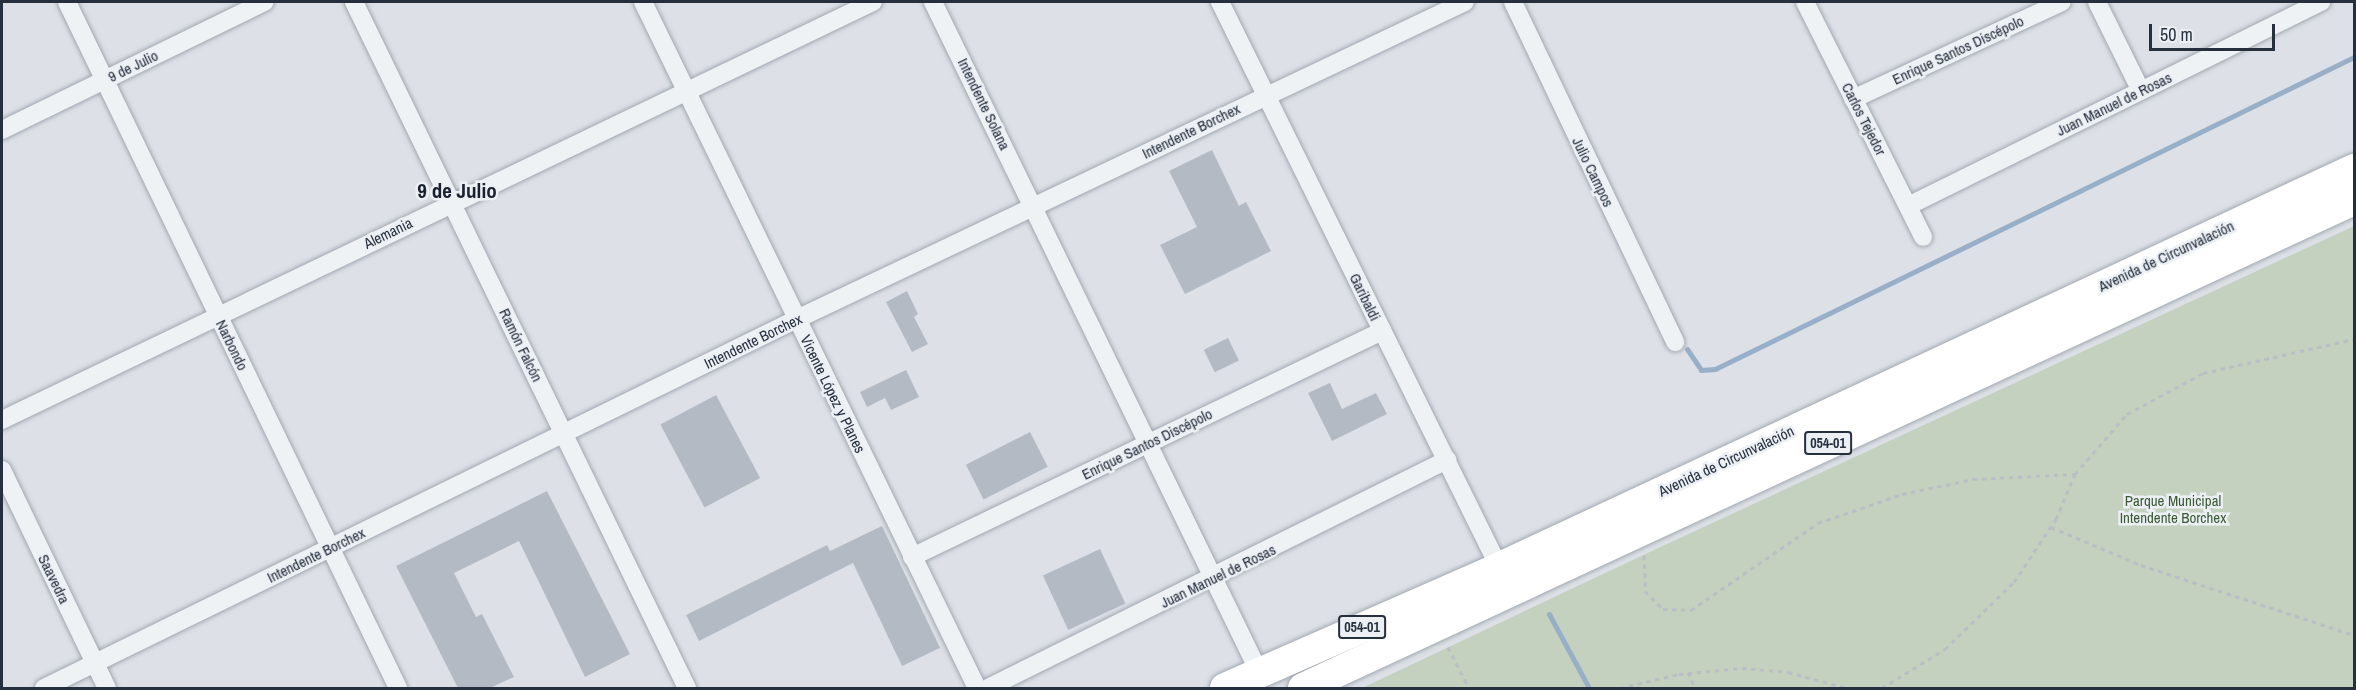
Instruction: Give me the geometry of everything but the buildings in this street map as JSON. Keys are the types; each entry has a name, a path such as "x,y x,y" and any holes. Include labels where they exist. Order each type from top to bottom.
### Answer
{"highway":[{"name":"Avenida de Circunvalación","path":"1303,688 1505,580 2355,169"},
{"name":"Avenida de Circunvalación","path":"1225,688 1259,672 1650,528 1884,416 2355,200"}],"street":[{"name":"Narbondo","path":"67,2 398,688"},
{"name":"9 de Julio","path":"2,130 265,2"},
{"name":"Ramón Falcón","path":"354,2 687,688"},
{"name":"Vicente López y Planes","path":"643,2 977,688"},
{"name":"Alemania","path":"2,420 686,89 873,2"},
{"name":"Intendente Solana","path":"933,2 1035,206 1147,444 1259,672"},
{"name":"Garibaldi","path":"1220,2 1505,580"},
{"name":"Intendente Borchex","path":"44,688 797,320 1465,2"},
{"name":"Julio Campos","path":"1513,2 1675,342"},
{"name":"Carlos Tejedor","path":"1804,2 1923,237"},
{"name":"Enrique Santos Discépolo","path":"1853,99 2062,2"},
{"path":"2097,2 2141,91"},
{"name":"Juan Manuel de Rosas","path":"1908,206 2321,2"},
{"name":"Enrique Santos Discépolo","path":"912,556 1382,331"},
{"name":"Juan Manuel de Rosas","path":"987,688 1214,579 1447,460"},
{"name":"Saavedra","path":"2,470 107,688"}],"path":[{"path":"1882,688 1945,649 1975,622 2020,575 2051,527 2075,474 2127,414 2204,373 2355,339"},
{"path":"1650,528 1642,565 1645,591 1663,609 1691,610 1750,567 1828,520 1902,494 1972,479 2075,474"},
{"path":"2051,527 2172,576 2355,635"},
{"path":"1446,642 1469,688"},
{"path":"1620,688 1688,672 1771,669 1819,678 1847,688"},
{"path":"1688,672 1695,688"}],"green space":[{"name":"Parque Municipal Intendente Borchex","path":"2354,226 2354,688 1362,688 1641,556"}],"waterway":[{"path":"1687,349 1701,370 1715,369 2354,57"},
{"path":"1549,614 1589,688"}],"district":[{"name":"9 de Julio","path":"457,191"}]}
